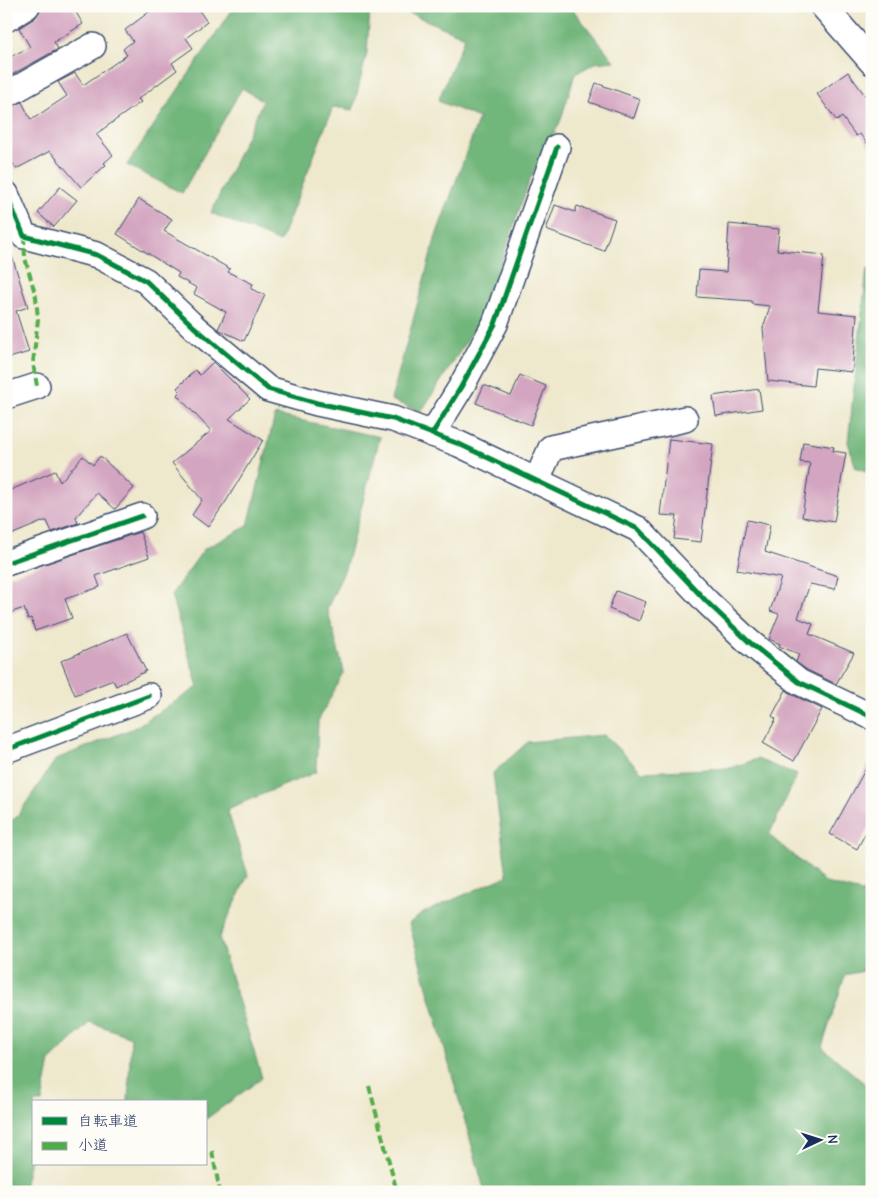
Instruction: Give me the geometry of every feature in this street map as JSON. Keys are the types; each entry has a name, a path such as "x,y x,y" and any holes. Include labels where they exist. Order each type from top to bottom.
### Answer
{"street":[{"path":"6,19 27,6"},
{"path":"823,6 872,62"},
{"path":"6,95 93,46"},
{"path":"432,434 461,387 495,324 557,147"},
{"path":"6,194 15,239 97,255 146,281 194,326 268,389 317,403 393,419 459,444 638,529 707,602 748,641 799,682 872,717"},
{"path":"6,396 37,386"},
{"path":"537,480 551,448 686,419"},
{"path":"6,563 142,516"},
{"path":"6,750 149,696"}],"green space":[{"path":"235,6 378,6 370,8 367,53 353,110 333,107 280,242 211,213 263,101 242,88 182,193 127,165"},
{"path":"393,6 570,6 614,61 595,63 575,74 560,122 530,179 482,317 421,412 391,400 436,236 479,118 438,101 465,37"},
{"path":"867,269 872,270 872,472 856,468 848,442"},
{"path":"275,415 380,437 345,569 327,609 344,672 318,721 316,772 227,809 248,875 219,937 262,1078 208,1118 208,1100 128,1100 131,1037 90,1022 50,1061 42,1100 32,1100 32,1150 24,1188 21,1192 6,1192 6,823 16,818 56,759 134,728 198,687 171,595 204,549 248,526"},
{"path":"604,735 642,772 730,768 757,759 797,775 769,835 826,883 872,895 872,951 863,971 845,975 822,1047 872,1090 872,1192 485,1192 409,923 425,912 507,876 493,773 528,742"}],"building":[{"path":"46,6 72,6 83,24 54,42 58,49 6,78 6,59 30,47 19,28 35,18 41,9"},
{"path":"157,6 196,6 207,22 186,38 193,48 172,63 177,70 138,99 141,102 96,134 113,155 104,163 106,165 81,187 50,151 16,169 6,151 6,109 22,102 31,120 67,96 58,82 75,73 83,85 127,55 123,49 133,41 125,30"},
{"path":"848,72 872,105 872,150 860,134 856,136 842,117 837,121 817,94"},
{"path":"596,83 640,99 634,118 589,102"},
{"path":"60,187 77,200 54,227 38,213"},
{"path":"139,199 172,219 164,231 230,269 228,272 253,284 251,289 265,295 244,341 218,329 226,312 194,294 197,288 177,277 179,273 117,234"},
{"path":"555,205 575,212 577,206 615,219 604,251 546,230"},
{"path":"729,224 779,229 777,250 824,255 818,311 857,315 852,372 815,368 813,386 768,381 763,328 770,306 752,304 752,301 697,297 699,270 726,272"},
{"path":"6,253 11,253 28,307 16,311 29,352 6,359"},
{"path":"213,362 250,399 229,419 263,440 225,503 208,527 192,515 202,500 172,463 211,431 177,395 180,391 177,388 195,370 200,375"},
{"path":"520,375 546,386 531,425 476,403 484,385 511,396"},
{"path":"759,389 762,409 716,416 713,396"},
{"path":"669,439 713,444 701,542 674,539 677,516 660,515"},
{"path":"803,442 834,447 833,451 846,453 834,522 802,517 810,463 800,462"},
{"path":"83,456 93,465 100,456 134,488 115,509 97,493 76,517 78,523 52,532 47,521 44,521 6,537 6,492 55,471 60,482"},
{"path":"747,520 770,525 765,552 838,576 835,589 810,584 798,618 813,624 809,634 854,653 836,684 807,670 796,662 799,654 779,646 780,644 769,639 779,614 770,611 781,578 737,570"},
{"path":"140,532 149,557 96,576 100,587 65,599 72,618 35,631 31,618 28,619 24,608 6,614 6,577"},
{"path":"616,591 646,602 639,621 609,609"},
{"path":"127,633 146,671 116,686 113,680 75,695 61,661"},
{"path":"786,690 822,709 794,761 763,743 776,719 772,716"},
{"path":"872,757 872,821 857,849 830,834"}],"marked path":[{"path":"24,236 25,258 36,297 38,319 33,363 37,386"},
{"path":"369,1086 397,1192"},
{"path":"212,1151 220,1192"}],"cycle path":[{"path":"432,434 461,387 495,324 557,147"},
{"path":"6,194 24,236 97,255 146,281 194,327 268,389 317,403 393,419 459,444 638,529 707,602 748,641 799,682 872,717"},
{"path":"6,563 142,516"},
{"path":"6,750 149,696"}]}
